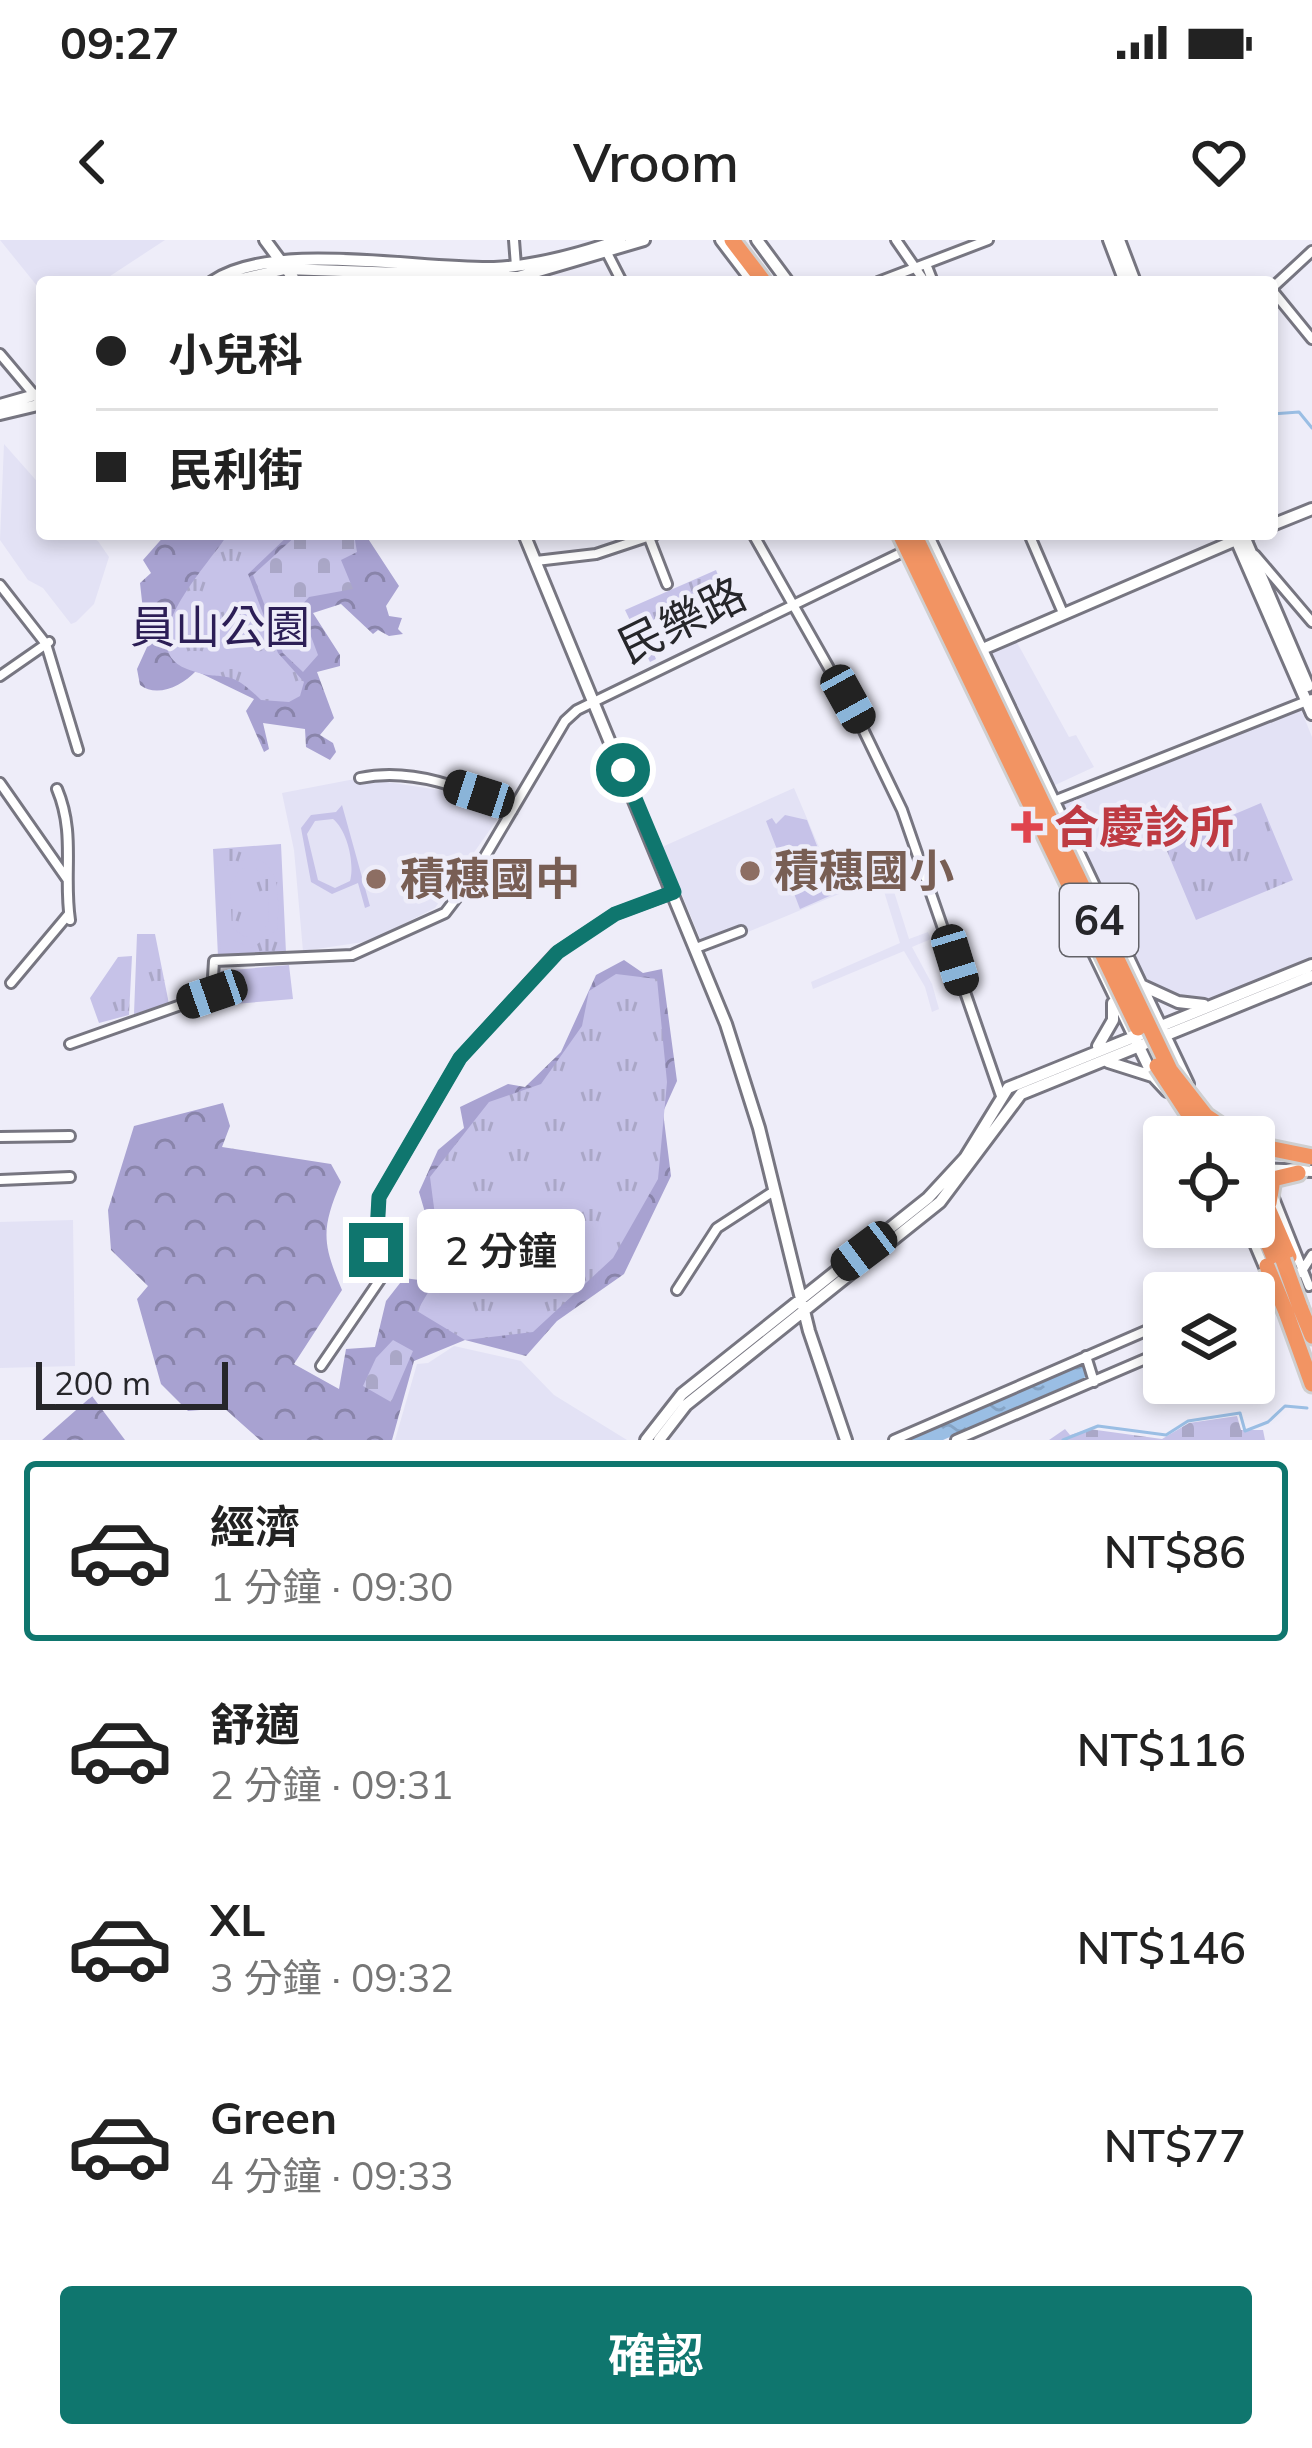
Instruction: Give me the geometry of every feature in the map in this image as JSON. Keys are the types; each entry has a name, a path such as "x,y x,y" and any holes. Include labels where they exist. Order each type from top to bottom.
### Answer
{"highway":[{"path":"738,240 765,276"},
{"path":"915,540 1200,1116"},
{"name":"64","path":"915,540 1150,1047 1196,1116"},
{"path":"970,654 1048,804 1150,1037 1197,1116"},
{"path":"1275,1153 1307,1164"},
{"path":"1275,1178 1307,1164"},
{"path":"1275,1237 1312,1313"},
{"path":"1275,1244 1312,1336"},
{"path":"1257,1248 1312,1384"},
{"path":"1275,1248 1312,1355"}],"main road":[{"path":"265,240 291,276"},
{"path":"521,276 620,240"},
{"path":"222,276 282,265 515,266 644,240"},
{"path":"721,240 748,276"},
{"path":"757,240 784,276"},
{"path":"1109,240 1123,276"},
{"path":"1119,240 1133,276"},
{"path":"247,276 282,265 498,276"},
{"path":"0,405 36,400"},
{"path":"0,414 36,400"},
{"path":"1278,523 1312,509"},
{"path":"527,540 674,892 748,1090 804,1296 804,1312 846,1440"},
{"path":"910,540 902,552 970,654"},
{"path":"915,540 970,654 1121,1013 1177,1058 1200,1116"},
{"path":"970,654 1233,540"},
{"path":"1244,540 1311,702"},
{"path":"1245,540 1311,702"},
{"path":"1048,804 1143,986 1153,1076"},
{"path":"658,1440 686,1405 940,1202 998,1131 1021,1094 1208,1006 1312,965"},
{"path":"646,1440 673,1402 938,1189 964,1158 1002,1097 1028,1076 1096,1050 1192,1024 1312,976"},
{"path":"1143,986 1178,1002 1208,1006"},
{"path":"1096,1050 1113,1019 1110,988"},
{"path":"1177,1058 1192,1024"},
{"path":"1150,1037 1187,1084"},
{"path":"1093,1064 1122,1063 1153,1076 1194,1116"},
{"path":"1275,1148 1289,1150 1307,1164"},
{"path":"1275,1169 1307,1164"}],"street":[{"path":"514,240 515,266"},
{"path":"896,240 923,276"},
{"path":"894,276 988,240"},
{"path":"605,249 619,276"},
{"path":"1278,283 1312,251"},
{"path":"926,264 928,276"},
{"path":"1278,296 1312,339"},
{"path":"0,354 36,394"},
{"path":"536,561 596,554 637,540"},
{"path":"653,540 667,584"},
{"path":"757,540 860,722 902,810 1006,1114"},
{"name":"民樂路","path":"594,699 902,552 910,540"},
{"path":"1032,540 1063,613"},
{"path":"1251,550 1312,622"},
{"path":"0,585 48,643 78,750"},
{"path":"0,676 48,643"},
{"path":"70,1044 212,994 214,961 352,955 436,919 474,875 565,721 594,699"},
{"path":"1048,804 1311,702"},
{"path":"360,778 384,774 434,780 512,811"},
{"path":"0,783 67,878"},
{"path":"11,982 69,917 67,878 72,853 68,816 57,789"},
{"path":"321,1366 390,1265 376,1250 379,1197 460,1058 558,952 615,914 674,892"},
{"path":"695,948 741,931"},
{"path":"0,1137 70,1136"},
{"path":"1277,1301 1310,1285 1274,1197 1280,1181 1307,1164"},
{"path":"0,1180 70,1177"},
{"path":"677,1290 717,1228 775,1190"},
{"path":"1275,1282 1312,1255"},
{"path":"1275,1296 1312,1398"},
{"path":"894,1440 1143,1332"},
{"path":"1086,1356 1094,1382"},
{"path":"956,1440 1143,1360"}],"shaded area":[{"path":"0,240 165,240 110,276 36,276 36,285"},
{"path":"4,444 36,480 36,540 96,540 109,557 94,604 71,624 43,588 28,580 0,540"},
{"path":"1015,639 1069,737 1076,735 1094,767 1051,787 987,652"},
{"path":"1300,707 1312,737 1312,960 1213,998 1191,999 1163,989 1146,979 1060,803"},
{"name":"積穗國中","path":"360,778 446,791 501,814 435,908 370,941 303,951 294,850 282,793"},
{"name":"積穗國小","path":"794,788 839,894 705,950 662,847"},
{"path":"891,882 909,939 928,932 931,939 912,947 932,984 939,1009 932,1012 925,987 904,951 813,989 811,982 900,943 882,885"},
{"path":"73,1220 75,1366 0,1368 0,1222"},
{"path":"454,1346 521,1361 554,1395 627,1440 395,1440 417,1364 428,1363"}],"green space":[{"path":"161,540 369,540 399,586 386,606 389,616 402,618 398,629 403,634 389,636 378,630 373,634 341,604 313,613 340,655 340,666 317,672 334,718 320,735 333,743 336,752 330,760 306,747 305,729 263,723 269,749 264,752 246,711 254,699 196,671 169,688 140,685 137,669 147,647 140,583 151,573 143,560"},
{"name":"員山公園","path":"224,540 284,540 248,574 278,653 304,682 300,696 289,702 261,700 232,678 187,669 172,658 166,643 169,625 190,585"},
{"path":"291,540 355,540 357,552 341,560 353,589 309,597 300,607 318,655 303,672 283,653 253,575"},
{"path":"716,570 723,588 642,625 656,659 650,662 625,610"},
{"path":"1261,803 1293,880 1196,920 1164,844"},
{"path":"342,805 370,906 365,908 358,883 332,894 311,882 301,828 311,815 336,812","holes":["333,819 349,847 351,865 350,881 335,888 318,880 307,834 315,821"]},
{"path":"785,815 807,820 824,864 812,880 798,881 799,888 827,877 834,894 800,909 766,821 772,818 776,824"},
{"path":"281,844 286,953 218,957 213,849"},
{"path":"227,849 228,866 252,857 263,862 274,877 278,897 278,929 252,948 233,940 233,955 221,957 215,851","holes":["253,866 268,879 269,923 257,935 245,937 232,928 230,886 239,870"]},
{"path":"137,934 155,934 169,1004 134,1014"},
{"path":"132,956 129,1015 99,1023 90,998 118,957"},
{"path":"624,960 643,973 662,969 677,1081 663,1112 671,1176 624,1274 557,1321 526,1356 465,1340 414,1361 392,1440 260,1440 224,1408 188,1411 161,1384 137,1299 148,1286 111,1250 108,1210 134,1126 223,1103 230,1126 222,1147 331,1164 341,1182 326,1236 342,1290 294,1364 339,1389 346,1349 375,1347 386,1301 404,1278 427,1281 442,1270 419,1192 438,1150 464,1128 460,1107 508,1084 525,1087 561,1052 596,975"},
{"path":"289,965 293,999 222,1005 221,971"},
{"path":"616,974 657,979 667,1082 658,1179 613,1258 533,1332 465,1340 417,1311 442,1269 430,1177 489,1102 541,1084 582,1026 589,991"},
{"path":"393,1340 413,1351 391,1402 363,1386 376,1358"},
{"path":"92,1396 125,1440 42,1440"},
{"path":"1237,1416 1241,1430 1263,1430 1265,1440 1049,1440 1065,1429 1070,1435 1089,1429 1162,1439 1189,1423"}],"water":[{"path":"1082,1364 1086,1377 943,1440 906,1440"}],"waterway":[{"path":"1278,414 1299,412 1312,428"},
{"path":"1063,1440 1098,1426 1166,1435 1188,1421 1240,1413 1245,1431 1268,1422 1285,1406 1307,1408"}],"place":[{"name":"合慶診所","path":"1027,827"},
{"name":"積穗國小","path":"750,871"},
{"name":"積穗國中","path":"376,879"}],"route":[{"path":"376,1250 374,1214 379,1197 430,1102 460,1058 558,952 615,914 674,892 623,770"}]}
